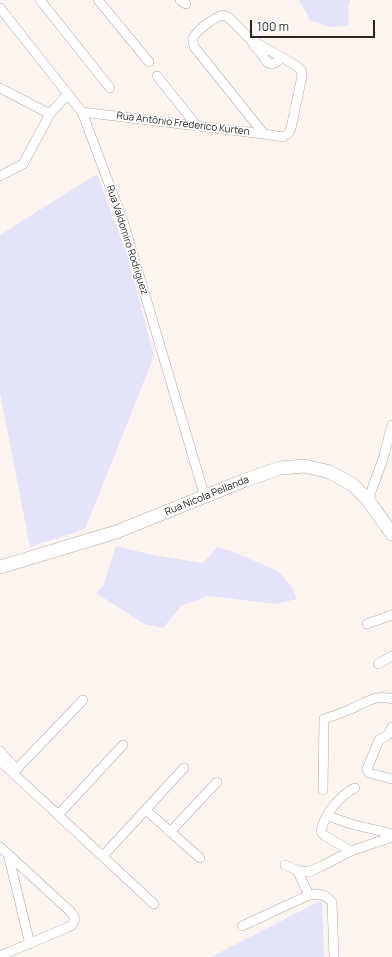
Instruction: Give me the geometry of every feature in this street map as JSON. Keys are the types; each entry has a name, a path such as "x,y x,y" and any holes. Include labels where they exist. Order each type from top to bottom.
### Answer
{"main road":[{"name":"Rua Nicola Pellanda","path":"0,567 116,532 243,481 280,468 305,466 330,472 353,484 391,528"}],"street":[{"path":"53,0 43,3 110,88"},
{"path":"98,0 149,62"},
{"name":"Rua Valdomiro Rodriguez","path":"0,8 82,112 123,220 205,497"},
{"name":"Rua Antônio Frederico Kurten","path":"82,112 283,137 288,134 291,128 302,76 301,70 250,39 228,17 223,15 214,19 197,33 193,40 195,48 264,134"},
{"path":"157,76 198,126"},
{"path":"0,88 50,114"},
{"path":"0,176 23,164 50,114 62,100 69,95"},
{"path":"368,500 383,459 392,425"},
{"path":"367,624 392,615"},
{"path":"378,664 392,656"},
{"path":"323,790 324,719 347,711 372,699 380,697 392,699"},
{"path":"14,771 83,700"},
{"path":"392,726 388,735 379,740 367,769 369,773 392,779"},
{"path":"58,815 123,745"},
{"path":"0,751 24,783 154,904"},
{"path":"0,761 14,771"},
{"path":"103,856 184,768"},
{"path":"170,832 217,782"},
{"path":"351,851 325,836 321,832 328,816 337,802 347,792 355,788"},
{"path":"146,810 200,858"},
{"path":"328,816 392,835"},
{"path":"285,865 297,870 308,872 351,851 392,835"},
{"path":"0,847 75,917 75,921 69,927 0,956"},
{"path":"8,854 30,944"},
{"path":"297,870 309,895"},
{"path":"242,926 309,895 318,893 324,895 332,902 334,957"}],"shaded area":[{"path":"299,0 350,0 348,7 349,26 330,27 310,20"},
{"path":"97,174 128,257 154,356 85,529 30,547 0,393 0,235"},
{"path":"116,546 153,555 203,563 217,547 236,553 278,571 292,587 297,599 276,604 208,596 181,606 163,628 144,624 96,593 103,586"},
{"path":"322,900 324,957 211,957"}]}
